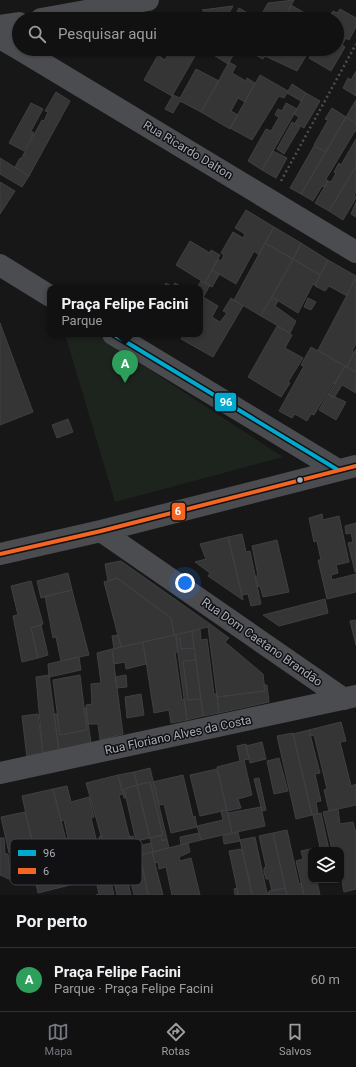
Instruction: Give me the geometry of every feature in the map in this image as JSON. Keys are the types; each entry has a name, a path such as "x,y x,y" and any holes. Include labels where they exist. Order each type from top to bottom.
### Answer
{"street":[{"path":"80,12 148,0"},
{"path":"0,26 12,24"},
{"name":"Rua Ricardo Dalton","path":"0,38 12,45"},
{"name":"Rua Ricardo Dalton","path":"31,56 271,199 356,252"},
{"path":"0,265 47,294"},
{"path":"118,337 347,468"},
{"path":"0,554 101,531 347,468"},
{"name":"Rua Dom Caetano Brandão","path":"101,531 350,697"},
{"name":"Rua Floriano Alves da Costa","path":"0,773 350,697"}],"path":[{"path":"271,199 356,44"}],"shaded area":[{"path":"66,337 100,337 283,457 115,502"}],"building":[{"path":"294,0 288,12 263,12 268,3"},
{"path":"291,5 303,12 288,12"},
{"path":"233,6 230,12 204,12 202,10"},
{"path":"239,8 246,12 237,12"},
{"path":"340,9 356,18 356,27 349,40 346,38 344,42 344,12 338,12"},
{"path":"157,56 165,60 167,56 195,56 172,96 144,80"},
{"path":"215,56 233,56 228,64"},
{"path":"257,56 265,56 263,59"},
{"path":"265,56 306,56 297,71"},
{"path":"310,56 340,56 331,71 309,58"},
{"path":"229,62 236,66 232,73 246,81 247,78 255,83 245,102 238,98 231,111 238,115 230,129 201,112"},
{"path":"196,69 219,81 201,112 180,101 173,113 165,109 173,95 180,98"},
{"path":"356,71 356,96 343,88 348,78 351,80"},
{"path":"260,75 288,91 284,98 279,96 252,140 230,128"},
{"path":"292,84 306,93 301,101 287,93"},
{"path":"56,92 70,101 29,176 15,167 20,158 21,159 42,120 44,121 48,112 45,111"},
{"path":"306,93 320,101 304,128 295,123 299,117 294,114"},
{"path":"356,100 356,123 346,117"},
{"path":"31,103 43,109 31,131 34,133 24,151 9,143"},
{"path":"286,103 297,109 262,170 248,161 266,129 271,131 279,117 275,115 278,109 282,111"},
{"path":"332,108 346,117 326,152 314,145 328,120 325,119"},
{"path":"346,117 356,123 356,132 355,131 326,179 328,181 325,187 322,186 313,201 301,194"},
{"path":"292,122 300,127 284,154 277,149"},
{"path":"356,139 356,166 329,211 315,203 328,181 331,182 339,163 341,165"},
{"path":"314,146 326,152 301,194 290,188"},
{"path":"273,151 287,158 276,178 262,170"},
{"path":"0,158 29,176 22,187 0,174"},
{"path":"356,166 356,192 354,195 356,198 343,220 329,211"},
{"path":"0,182 15,191 0,214"},
{"path":"356,202 356,217 351,214"},
{"path":"246,210 274,227 259,255 254,251 236,284 212,270 218,259 221,261 224,255 221,253 233,232 243,238 245,234 235,228"},
{"path":"274,227 301,243 293,259 265,243"},
{"path":"190,241 210,253 211,250 220,255 205,283 176,265"},
{"path":"265,243 293,259 261,316 234,300"},
{"path":"301,243 328,260 320,275 293,259"},
{"path":"293,259 320,275 315,285 313,284 298,313 272,297"},
{"path":"328,260 356,276 347,296 329,286 325,291 315,286"},
{"path":"212,270 219,275 212,287 205,283"},
{"path":"356,278 356,344 347,367 318,350"},
{"path":"201,281 210,285 203,298 203,285 199,285"},
{"path":"203,297 218,306 212,317 220,322 227,313 223,311 231,298 243,306 213,357 181,339 182,337 203,337"},
{"path":"272,297 278,301 275,306 296,321 290,333 261,316"},
{"path":"308,298 316,302 311,310 304,307"},
{"path":"0,323 33,412 0,425"},
{"path":"277,326 292,335 285,348 303,358 288,382 290,383 281,397 248,377"},
{"path":"311,347 345,366 314,415 311,414 307,421 295,414 292,418 279,411 304,366 301,365"},
{"path":"356,349 356,371 355,372 347,367"},
{"path":"345,366 356,372 356,393 342,385 334,398 328,394"},
{"path":"328,394 346,402 336,420 319,410"},
{"path":"68,419 73,432 57,438 52,425"},
{"path":"322,514 323,520 339,516 349,562 336,565 338,573 331,575 332,580 356,574 356,592 327,599 318,560 321,560 317,541 314,542 309,518"},
{"path":"356,523 355,572 348,543 353,542 351,533 346,534 345,526"},
{"path":"242,534 246,552 250,551 261,604 251,606 248,594 242,595 228,537"},
{"path":"228,537 243,600 208,576 210,573 195,562 206,559 200,544"},
{"path":"277,540 289,592 263,597 260,586 257,587 255,576 258,576 252,546"},
{"path":"121,561 210,624 208,627 174,635 171,618 117,578 108,581 105,564"},
{"path":"68,573 72,590 41,598 37,581"},
{"path":"117,578 171,618 174,635 121,647 104,582"},
{"path":"31,581 43,624 31,628 38,658 22,662 13,616 18,615 11,586"},
{"path":"72,590 89,655 61,661 56,637 53,638 45,596"},
{"path":"325,599 328,613 279,626 263,615"},
{"path":"356,620 356,645 350,621"},
{"path":"210,624 229,638 225,642 263,674 265,691 217,697 208,627"},
{"path":"41,625 48,655 38,658 31,628"},
{"path":"200,629 201,640 207,639 214,694 217,694 219,713 203,716 192,631"},
{"path":"192,631 194,648 181,649 180,638 176,639 176,635"},
{"path":"118,635 121,647 114,649 112,636"},
{"path":"176,635 178,652 175,652 182,700 184,699 187,720 171,723 169,710 154,713 143,642"},
{"path":"180,638 181,649 194,648 196,660 183,661 188,700 201,699 203,716 187,720 176,639"},
{"path":"143,642 146,664 126,669 125,662 114,664 112,649"},
{"path":"112,649 123,734 100,740 98,724 88,724 86,705 92,704 91,684 101,683 97,653"},
{"path":"79,657 81,670 49,677 48,664"},
{"path":"196,660 201,699 188,700 183,661"},
{"path":"49,675 59,751 43,754 36,677"},
{"path":"80,675 87,730 60,735 53,680"},
{"path":"126,675 127,687 117,688 115,677"},
{"path":"264,685 267,685 269,702 219,713 217,697 265,691"},
{"path":"141,694 144,715 127,718 125,697"},
{"path":"84,708 86,708 91,743 59,751 54,714 57,714 60,735 87,730"},
{"path":"38,714 43,754 27,758 22,716"},
{"path":"341,722 346,741 340,742 351,786 356,784 356,805 329,811 324,790 327,789 314,735 311,736 309,730"},
{"path":"309,730 320,773 315,774 321,801 316,802 318,814 312,815 293,734"},
{"path":"293,733 312,815 296,819 277,736"},
{"path":"262,742 266,759 250,763 246,746"},
{"path":"246,744 249,759 244,760 252,795 238,799 241,808 227,811 217,767 240,761 237,746"},
{"path":"279,758 288,791 274,794 267,761"},
{"path":"150,768 167,839 162,841 161,835 163,835 150,782 137,785 134,772"},
{"path":"217,769 227,810 200,816 190,775"},
{"path":"134,772 137,785 124,789 126,798 124,798 118,775"},
{"path":"118,775 123,794 119,795 130,839 102,839 86,783"},
{"path":"183,775 193,817 195,816 197,827 171,833 164,804 159,805 153,782"},
{"path":"259,778 266,810 262,811 254,779"},
{"path":"150,782 163,835 150,838 137,785"},
{"path":"137,785 150,838 136,839 124,789"},
{"path":"67,786 71,802 89,797 94,817 91,818 96,839 66,839 68,838 64,820 61,821 53,789"},
{"path":"53,789 66,839 32,839 22,796"},
{"path":"261,807 265,826 232,833 228,813"},
{"path":"338,809 340,824 353,822 356,834 356,889 344,892 342,883 344,883 344,847 331,847 323,812"},
{"path":"227,810 232,833 201,840 197,826 223,820 221,811"},
{"path":"25,812 32,839 10,839 9,853 1,817"},
{"path":"321,813 328,847 320,847 313,815"},
{"path":"287,830 299,884 301,883 304,895 287,895 273,833"},
{"path":"238,832 240,841 224,844 223,836"},
{"path":"199,833 201,840 181,845 180,837"},
{"path":"273,833 285,888 272,891 269,879 266,879 264,872 264,868 266,867 259,836"},
{"path":"161,835 162,841 167,839 169,848 153,852 150,838"},
{"path":"255,837 267,893 269,893 269,895 252,895 240,840"},
{"path":"0,838 4,838 5,854 8,854 10,865 10,879 0,875"},
{"path":"151,843 153,852 142,855 142,845"},
{"path":"188,843 190,852 179,857 180,861 191,858 200,895 172,895 166,867 159,869 158,862 155,863 152,852"},
{"path":"242,849 252,895 238,895 229,851"},
{"path":"308,850 308,883 317,883 320,895 304,895 296,861 303,859 301,851"},
{"path":"152,852 163,895 148,895 142,865 142,854"},
{"path":"142,865 148,895 134,895 132,885 142,885"},
{"path":"36,885 66,886 38,893"},
{"path":"97,885 112,885 114,895 96,895 99,894"},
{"path":"115,885 129,885 131,895 117,895"},
{"path":"237,888 238,895 235,895 234,889"},
{"path":"285,888 287,895 269,895 269,891"}],"transit line":[{"name":"96","path":"118,337 338,470"},
{"name":"6","path":"0,554 101,531 356,466"}],"place":[{"name":"Praça Felipe Facini","path":"125,383"}]}
